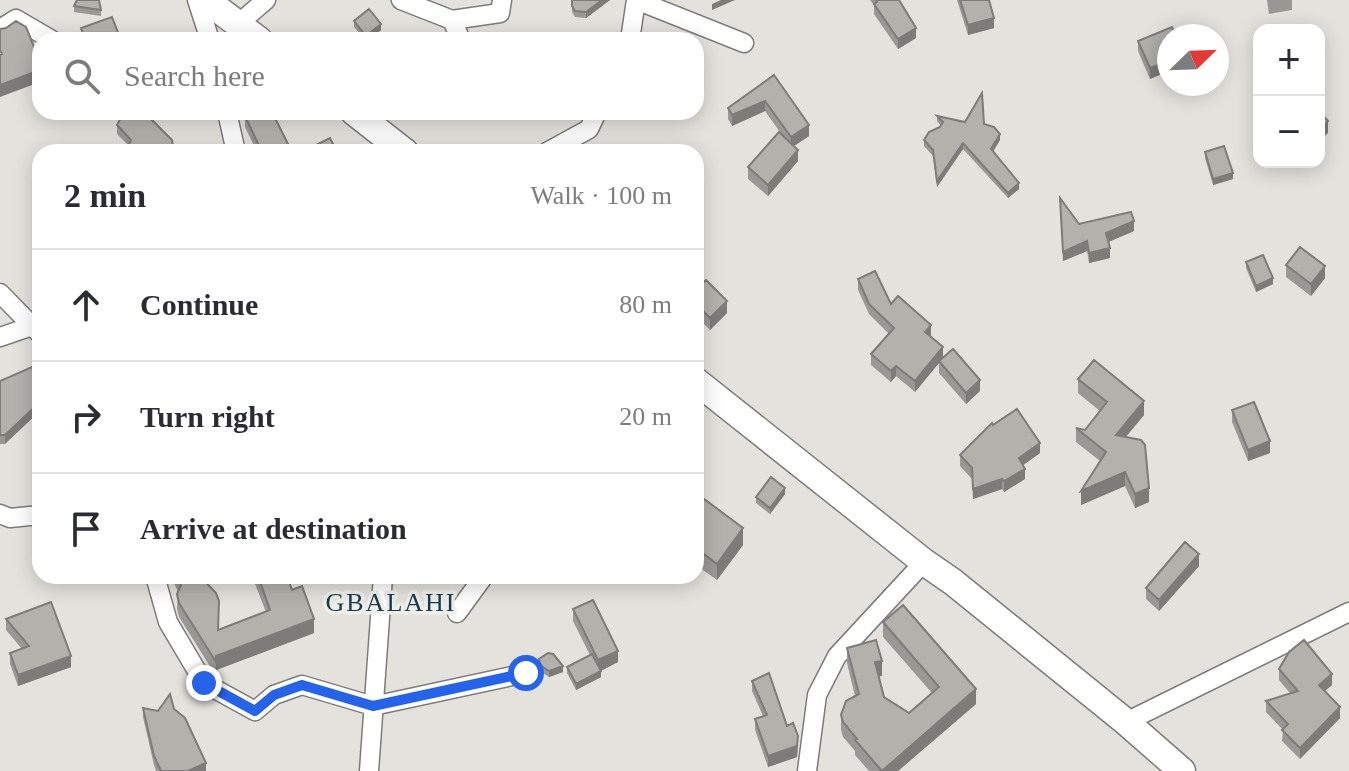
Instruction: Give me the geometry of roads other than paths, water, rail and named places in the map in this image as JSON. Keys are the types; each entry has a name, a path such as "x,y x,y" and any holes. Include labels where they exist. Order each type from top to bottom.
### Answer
{"street":[{"path":"197,0 204,32"},
{"path":"206,0 248,32 266,0"},
{"path":"401,0 452,20 500,13 502,0"},
{"path":"631,32 636,0 744,43"},
{"path":"0,29 16,19 38,32"},
{"path":"452,20 457,32"},
{"path":"229,120 234,144"},
{"path":"364,120 395,144"},
{"path":"562,144 589,129 590,120"},
{"path":"0,293 32,326"},
{"path":"0,337 32,331"},
{"path":"704,387 953,582 1182,771"},
{"path":"0,514 10,518 32,516"},
{"path":"807,771 817,695 837,656 924,562"},
{"path":"157,584 168,622 204,683 255,711 274,695 302,685 373,706 526,673"},
{"path":"369,771 382,584"},
{"path":"457,613 478,584"},
{"path":"1126,722 1349,612"}],"district":[{"name":"GBALAHI","path":"391,602"}]}
